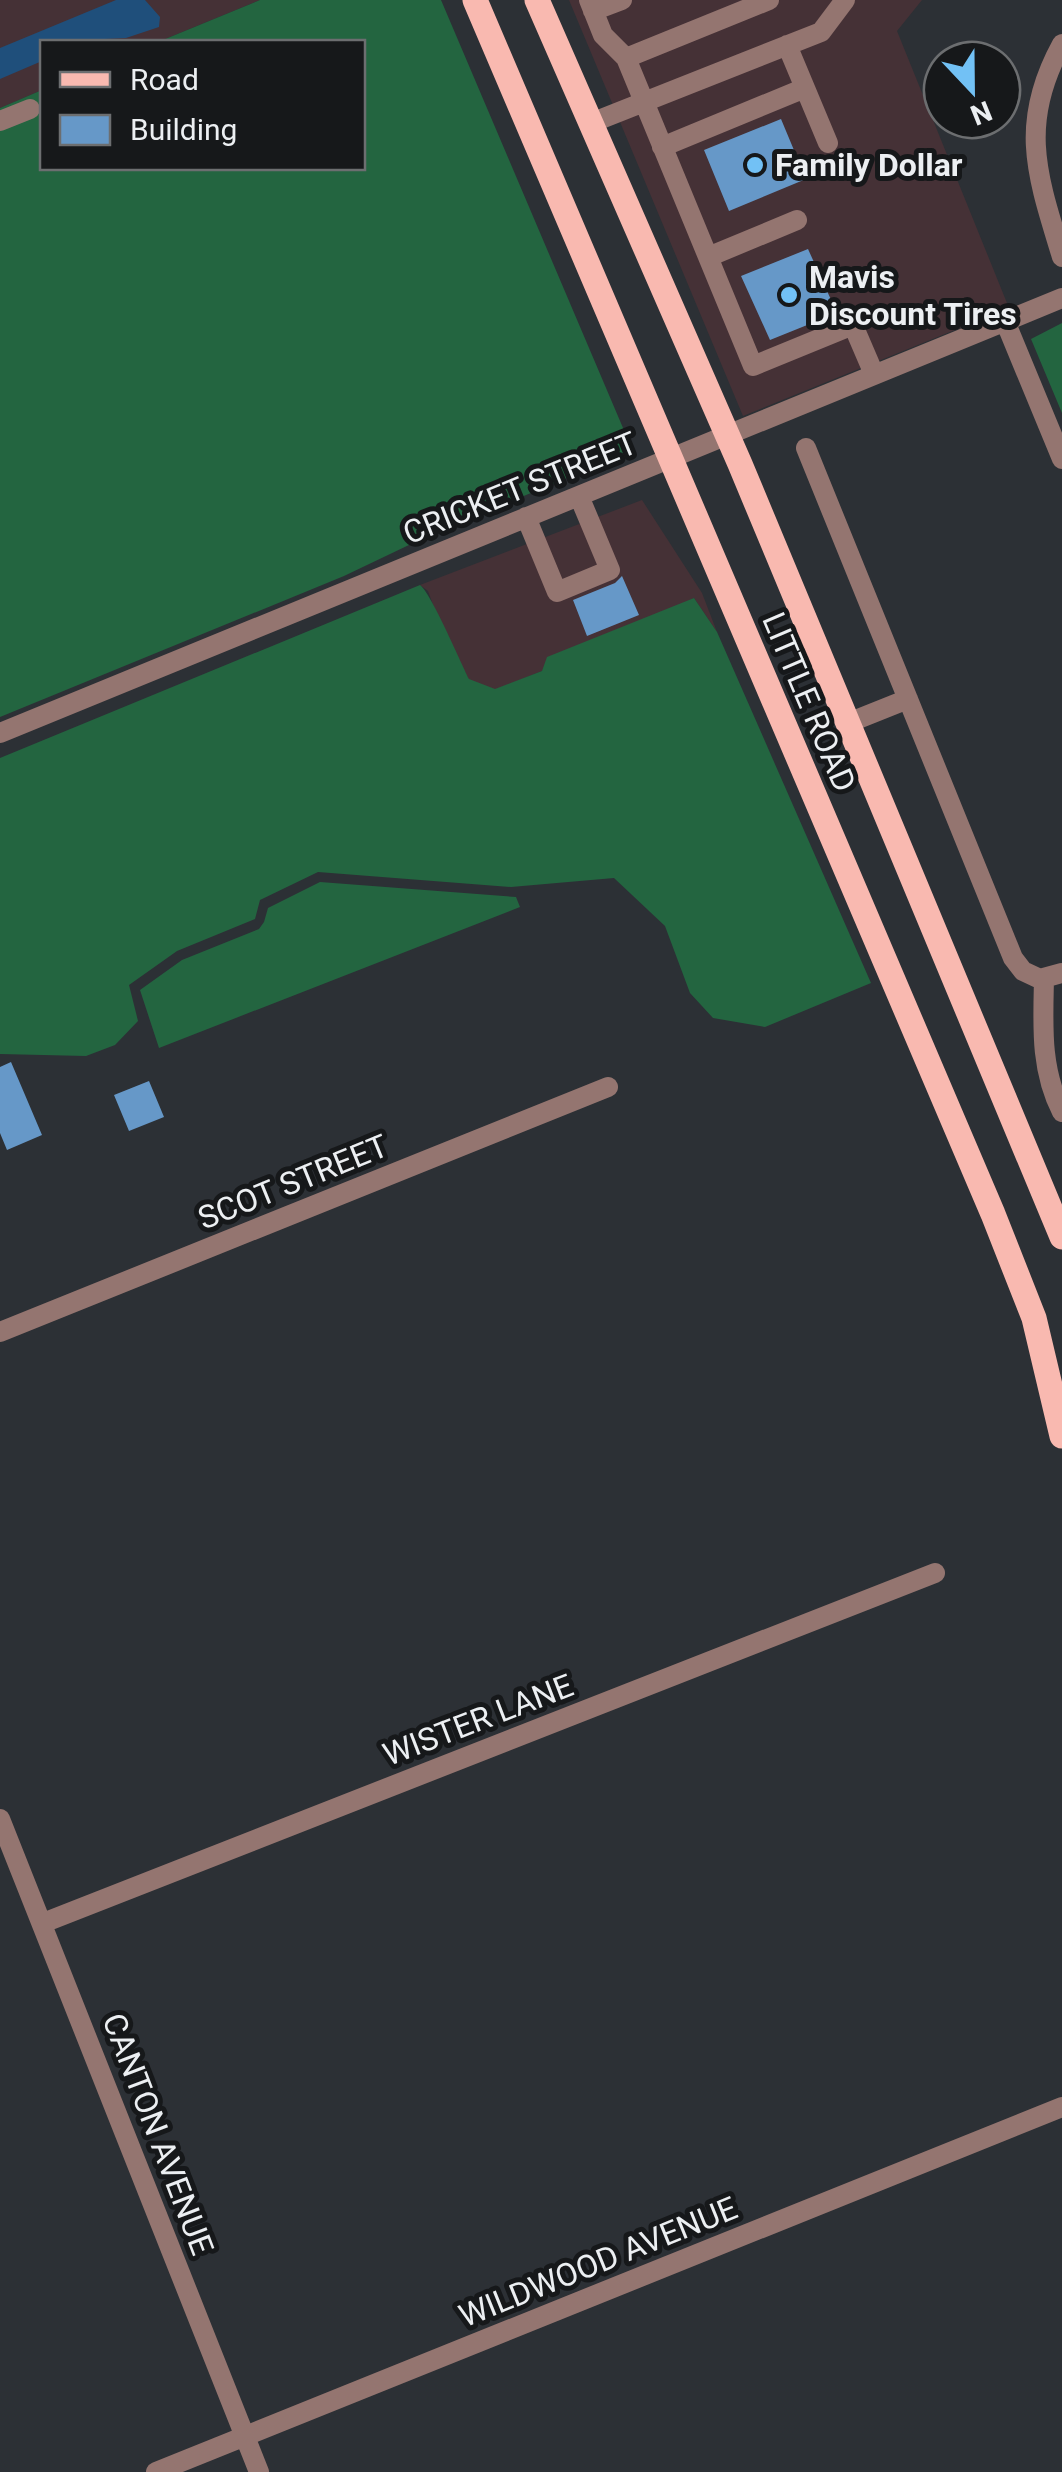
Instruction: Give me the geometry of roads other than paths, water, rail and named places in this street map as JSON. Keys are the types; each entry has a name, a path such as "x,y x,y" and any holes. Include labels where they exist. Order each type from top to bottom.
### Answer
{"main road":[{"name":"LITTLE ROAD","path":"475,0 993,1214 1034,1318 1062,1436"},
{"name":"LITTLE ROAD","path":"536,0 726,434 1062,1237"}],"street":[{"path":"622,0 591,6 603,35 626,58 754,366 853,324 874,374"},
{"path":"591,123 820,32 845,0"},
{"path":"626,58 761,2"},
{"path":"1062,44 1045,80 1034,123 1044,192 1062,258"},
{"path":"787,45 828,143"},
{"path":"662,147 805,88"},
{"path":"0,121 30,109"},
{"path":"708,257 797,220"},
{"name":"CRICKET STREET","path":"0,734 1062,298"},
{"path":"1004,321 1062,460"},
{"path":"806,448 1013,958 1023,971 1053,976 1043,1047 1047,1074 1062,1112"},
{"path":"526,518 556,592 610,570 579,496"},
{"path":"848,723 908,698"},
{"name":"SCOT STREET","path":"0,1332 608,1087"},
{"name":"WISTER LANE","path":"43,1923 936,1573"},
{"name":"CANTON AVENUE","path":"0,1818 260,2472"},
{"name":"WILDWOOD AVENUE","path":"156,2472 1062,2107"}],"water":[{"path":"116,0 145,0 160,17 159,27 126,38 40,40 40,62 0,79 0,48"}],"place":[{"name":"Family Dollar","path":"755,165"},
{"name":"Mavis Discount Tires","path":"789,295"}]}
